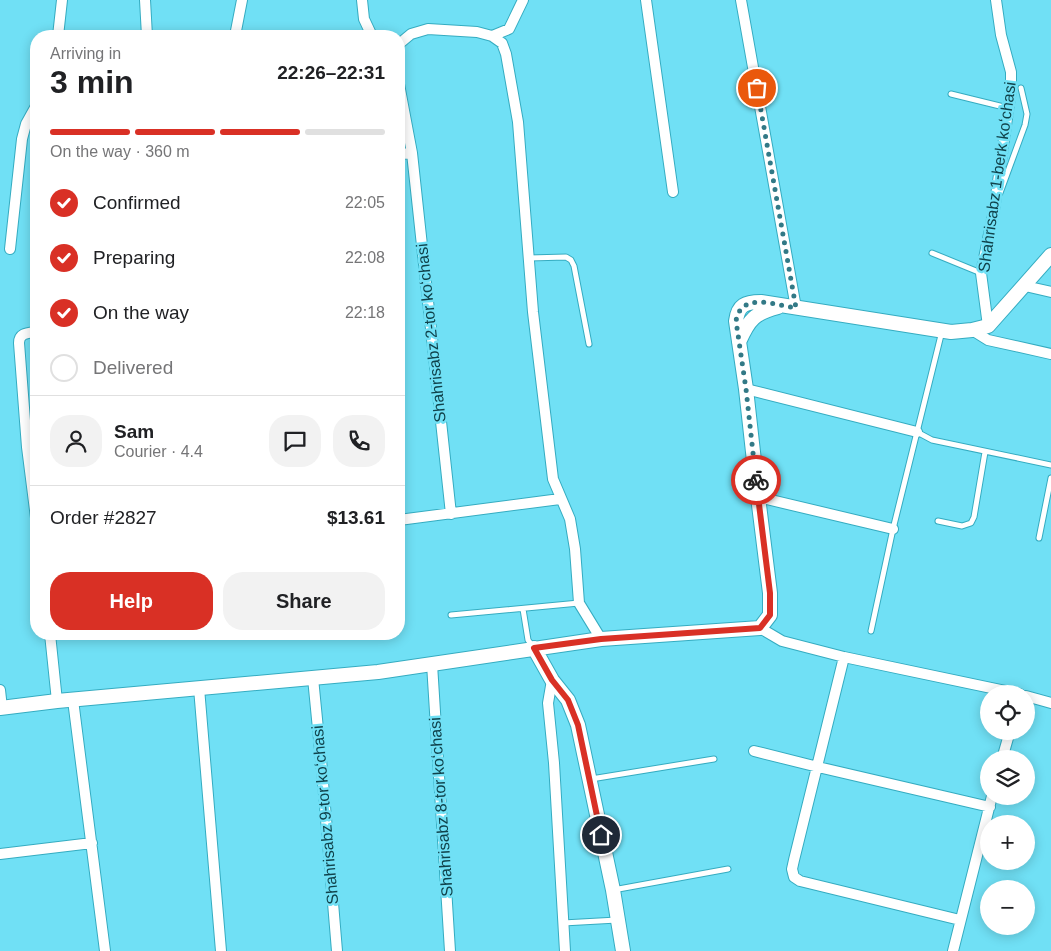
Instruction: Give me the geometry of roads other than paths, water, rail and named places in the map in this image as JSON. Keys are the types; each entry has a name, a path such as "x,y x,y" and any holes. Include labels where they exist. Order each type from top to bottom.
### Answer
{"street":[{"path":"59,30 62,0"},
{"path":"145,0 147,30"},
{"path":"236,30 242,0"},
{"path":"362,0 364,19 369,30"},
{"path":"492,36 509,29 523,0"},
{"path":"646,0 673,192"},
{"path":"741,0 796,308"},
{"name":"Shahrisabz 1-berk koʻchasi","path":"988,326 981,273 994,210 1009,108 1011,72 1001,35 996,0"},
{"path":"405,39 412,34 428,29 477,32 492,36 502,43 506,54 518,122 533,312 553,479 570,519 575,549 579,603 601,639"},
{"name":"Shahrisabz 2-tor koʻchasi","path":"405,116 412,153 451,514"},
{"path":"10,249 22,139 30,117"},
{"path":"405,154 412,153"},
{"path":"760,628 770,615 770,593 739,342 747,324 754,316 782,306 951,332 972,330 988,326 1051,255"},
{"path":"1025,286 1051,292"},
{"path":"972,330 988,340 1051,354"},
{"path":"30,333 22,334 19,340 30,437"},
{"path":"746,389 917,432"},
{"path":"758,496 893,529"},
{"path":"405,519 560,499"},
{"path":"0,690 1,708 57,700 378,672 601,639 760,628 782,641 844,657 980,686"},
{"path":"51,640 57,700"},
{"path":"534,648 552,680 568,700 578,725 613,890 623,951"},
{"path":"844,657 792,869 794,877 800,881 960,920"},
{"name":"Shahrisabz 8-tor koʻchasi","path":"432,664 450,951"},
{"name":"Shahrisabz 9-tor koʻchasi","path":"313,678 337,951"},
{"path":"552,680 548,703 554,764 565,951"},
{"path":"199,688 221,951"},
{"path":"1035,699 1051,703"},
{"path":"73,700 105,951"},
{"path":"754,750 990,807 953,951"},
{"path":"0,854 92,843"}],"lane":[{"path":"994,210 1025,124 1027,114 1021,88"},
{"path":"951,94 1009,108"},
{"path":"932,253 981,273"},
{"path":"529,258 566,257 571,260 574,266 589,344"},
{"path":"871,630 893,529 942,330"},
{"path":"917,432 932,440 1051,465"},
{"path":"938,521 962,526 971,523 974,517 985,452"},
{"path":"1039,538 1051,478"},
{"path":"451,615 579,603"},
{"path":"524,608 528,640 534,648"},
{"path":"589,779 714,759"},
{"path":"613,890 728,869"},
{"path":"562,924 617,920"}]}
